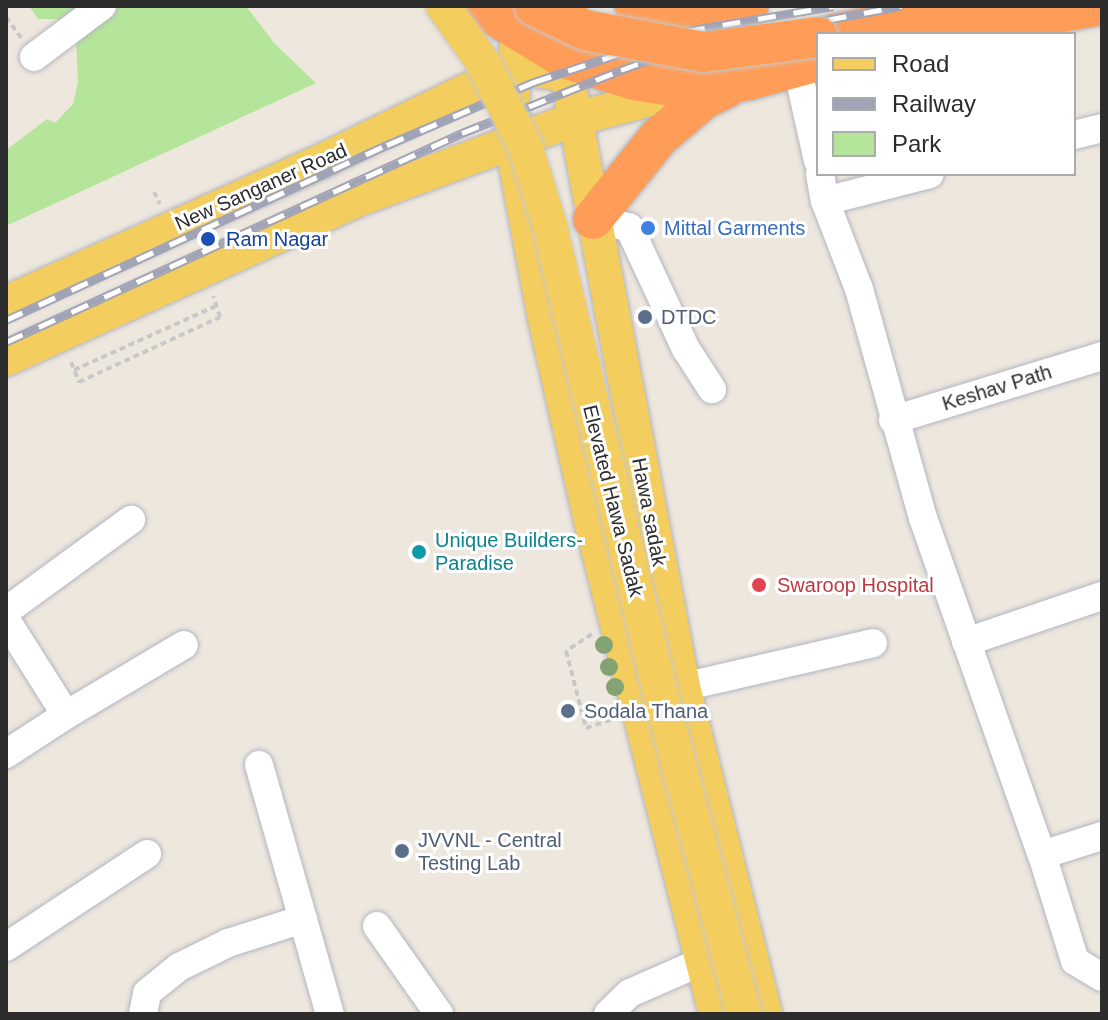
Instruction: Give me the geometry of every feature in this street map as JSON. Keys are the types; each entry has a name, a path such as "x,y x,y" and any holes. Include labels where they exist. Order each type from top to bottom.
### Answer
{"highway":[{"path":"479,6 524,28 565,66 690,89 749,80"},
{"path":"635,6 709,13 748,6"},
{"path":"844,32 972,6"},
{"path":"947,32 1096,6"},
{"path":"524,28 585,30 704,52 811,55"},
{"path":"593,219 659,137 687,111 705,98 811,55"}],"main road":[{"name":"Elevated Hawa Sadak","path":"443,6 482,61 526,148 550,226 664,708 744,1014"},
{"name":"Hawa sadak","path":"570,6 565,66 683,687 765,1014"},
{"path":"524,28 512,144 544,314 615,620 716,1014"},
{"name":"New Sanganer Road","path":"6,303 328,158 524,28"},
{"path":"6,359 357,200 575,119 690,89"}],"street":[{"path":"34,57 102,6"},
{"path":"811,55 816,131"},
{"path":"1076,134 1102,128"},
{"path":"913,176 822,187 859,289 893,420 966,642 1042,855 1075,961 1102,977"},
{"path":"593,219 629,227 686,349 712,389"},
{"name":"Keshav Path","path":"893,420 1102,356"},
{"path":"6,611 131,520"},
{"path":"966,642 1102,596"},
{"path":"6,620 66,715"},
{"path":"683,687 873,643"},
{"path":"6,754 184,645"},
{"path":"259,765 330,1014"},
{"path":"1042,855 1102,836"},
{"path":"6,947 147,854"},
{"path":"143,1014 147,993 179,967 228,943 303,919"},
{"path":"377,926 439,1014"},
{"path":"608,1014 630,993 701,962"}],"path":[{"path":"69,357 79,382 220,317 205,271"},
{"path":"74,370 216,306"},
{"path":"615,620 566,651 586,728 638,712"}],"green space":[{"path":"29,6 81,6 64,19 38,19"},
{"path":"118,6 246,6 275,44 316,83 6,226 6,150 47,119 55,123 73,104 78,82 76,37"}],"railway":[{"path":"6,320 387,145 534,82 687,31 833,6"},
{"path":"6,342 462,133 621,70 687,46 901,6"}],"place":[{"name":"Mittal Garments","path":"648,228"},
{"name":"Ram Nagar","path":"208,239"},
{"name":"DTDC","path":"645,317"},
{"name":"Unique Builders- Paradise","path":"419,552"},
{"name":"Swaroop Hospital","path":"759,585"},
{"name":"Sodala Thana","path":"568,711"},
{"name":"JVVNL - Central Testing Lab","path":"402,851"}]}
